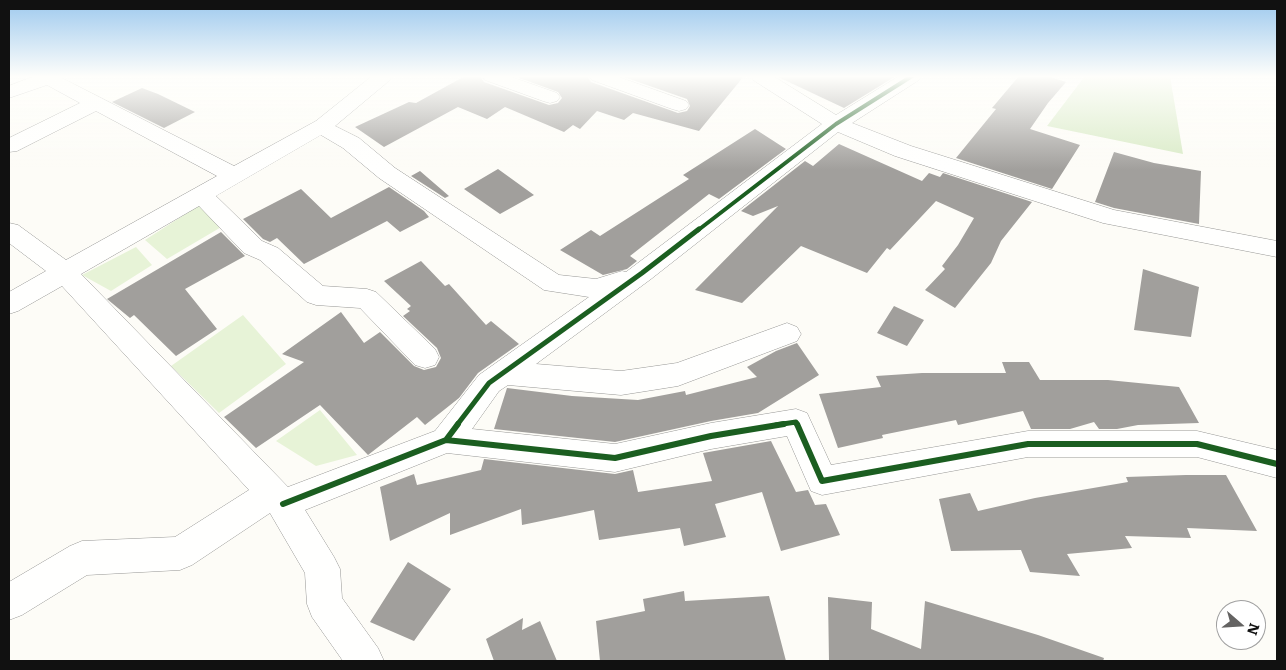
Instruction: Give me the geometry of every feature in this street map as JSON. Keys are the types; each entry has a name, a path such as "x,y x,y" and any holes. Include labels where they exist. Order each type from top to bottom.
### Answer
{"street":[{"path":"9,146 87,107"},
{"path":"104,107 233,175"},
{"path":"9,304 323,125 345,107"},
{"path":"810,107 836,124 903,150 1111,217 1277,249"},
{"path":"446,440 489,383 504,374 642,272 836,124 862,107"},
{"path":"323,125 323,128 351,143 387,173 553,283 598,290 642,272"},
{"path":"200,194 253,248 269,254 316,295 367,299 425,357"},
{"path":"9,231 64,272 278,499 322,569 325,604 365,661"},
{"path":"504,374 621,383 678,374 787,334"},
{"path":"9,602 82,558 180,553 278,499 446,440 615,458 711,436 796,422 822,481 1028,444 1197,444 1277,464"}],"green space":[{"path":"1061,107 1175,107 1183,154 1047,126"},
{"path":"201,204 223,226 167,259 145,240"},
{"path":"136,247 152,265 111,291 82,275"},
{"path":"243,315 286,364 219,413 171,366"},
{"path":"320,410 357,455 316,466 276,441"}],"building":[{"path":"123,107 185,107 195,112 164,128"},
{"path":"398,107 458,107 384,147 355,127"},
{"path":"459,107 505,107 487,119"},
{"path":"506,107 662,107 678,113 687,111 689,107 718,107 699,131 633,113 624,120 597,111 580,129 573,125 564,132"},
{"path":"1045,107 1030,129 1080,145 1052,189 956,158 996,109 992,108"},
{"path":"755,129 786,149 719,199 709,194 630,256 637,261 627,269 603,275 560,250 591,230 600,236 689,179 683,175"},
{"path":"839,144 922,181 929,173 940,177 943,173 1032,202 1001,241 991,263 955,308 925,290 945,269 942,266 958,245 974,218 936,201 890,250 887,248 867,273 801,246 742,303 695,290 778,206 753,216 741,211 805,161 813,166"},
{"path":"1114,152 1154,163 1201,171 1199,224 1114,208 1095,202"},
{"path":"498,169 534,195 500,214 464,189"},
{"path":"420,171 449,196 445,198 411,176"},
{"path":"389,187 424,211 429,217 400,232 387,221 304,264 277,238 270,242 263,239 243,219 301,189 331,218"},
{"path":"221,232 245,256 185,289 217,329 176,356 134,315 130,318 107,299"},
{"path":"421,261 445,286 449,284 486,325 491,321 519,344 478,373 459,398 425,425 417,417 368,455 320,405 256,448 224,417 304,362 282,354 341,312 364,343 380,332 414,366 424,370 436,367 441,358 437,348 403,316 410,311 407,309 411,306 384,281"},
{"path":"1143,269 1199,287 1191,337 1134,330"},
{"path":"894,306 924,320 907,346 877,333"},
{"path":"797,343 819,375 758,413 711,421 615,442 494,429 507,388 572,396 638,400 685,391 686,395 757,377 747,367 776,351"},
{"path":"1002,362 1029,362 1040,380 1108,380 1179,387 1199,423 1138,425 1117,429 1099,429 1094,422 1070,429 1031,429 1023,411 958,425 956,420 882,435 883,438 838,448 819,394 881,387 876,376 922,373 1006,373"},
{"path":"771,441 796,492 808,490 815,505 826,504 840,535 781,551 762,492 715,504 726,537 684,546 680,528 599,540 594,510 522,525 521,509 450,535 450,513 390,541 380,487 414,474 417,485 481,470 484,459 615,474 633,470 638,492 712,481 703,453"},
{"path":"1226,475 1257,531 1187,528 1191,538 1125,536 1132,548 1067,554 1080,576 1030,572 1021,550 951,551 939,499 970,493 978,511 1035,498 1128,482 1126,477"},
{"path":"408,562 451,589 414,641 370,622"},
{"path":"684,591 685,601 769,596 786,661 600,661 596,621 645,611 643,599"},
{"path":"828,597 872,602 871,629 921,649 925,601 1038,635 1104,658 1103,661 829,661"},
{"path":"523,618 522,630 540,621 557,661 494,661 486,639"}],"cycle path":[{"path":"283,504 446,440 489,383 642,273 836,124 862,107"},
{"path":"446,440 615,458 711,436 796,422 822,481 1028,444 1197,444 1277,464"}]}
